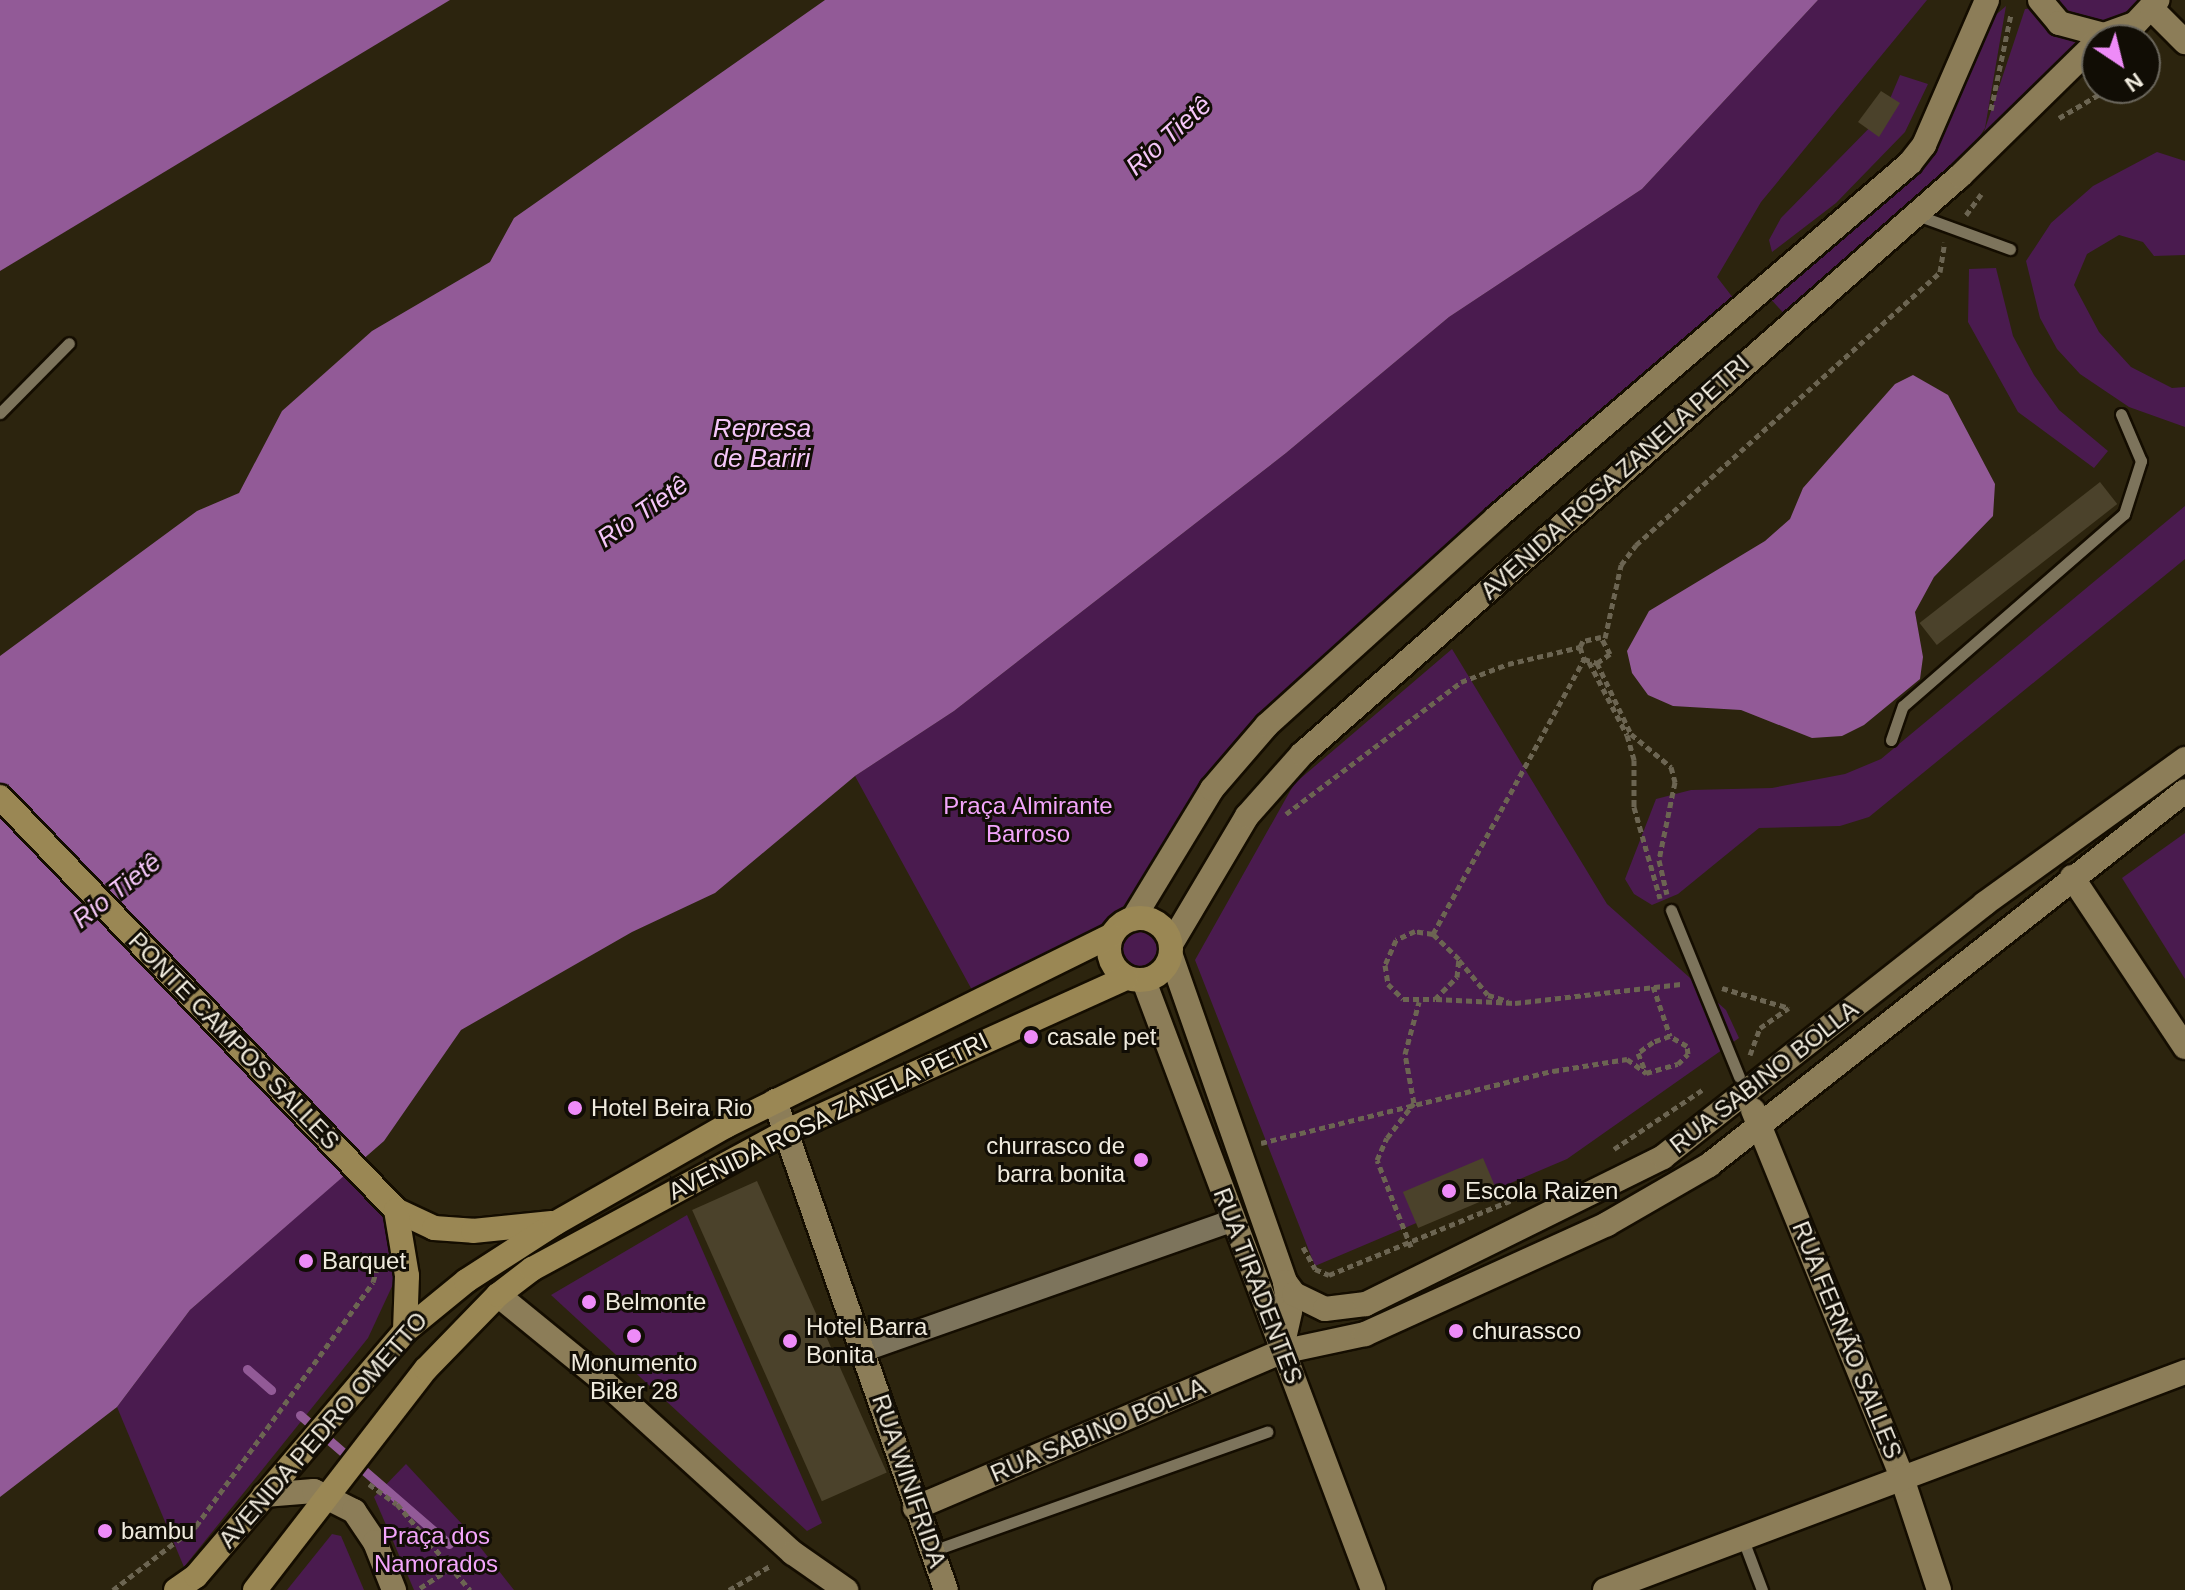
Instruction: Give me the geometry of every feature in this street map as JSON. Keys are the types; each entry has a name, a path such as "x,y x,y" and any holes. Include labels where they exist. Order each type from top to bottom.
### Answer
{"main road":[{"name":"AVENIDA ROSA ZANELA PETRI","path":"1133,919 1212,789 1267,725 1918,154 1987,0"},
{"path":"2040,0 2059,23 2081,32"},
{"path":"2135,24 2155,4 2185,42"},
{"name":"AVENIDA ROSA ZANELA PETRI","path":"1171,950 1215,865 1271,786 1780,331 1916,214 2081,57"},
{"path":"1751,299 1780,331"},
{"name":"RUA SABINO BOLLA","path":"1285,1282 1294,1294 1325,1309 1366,1304 1663,1157 1739,1079 2185,759"},
{"name":"RUA SABINO BOLLA","path":"915,1508 1281,1352 1365,1334 1607,1224 1709,1165 2185,791"},
{"name":"PONTE CAMPOS SALLES","path":"0,797 396,1210"},
{"path":"2072,877 2185,1047"},
{"path":"1133,919 1161,927 1171,950 1156,976 1135,979 1112,965 1111,936 1133,919"},
{"name":"AVENIDA ROSA ZANELA PETRI","path":"556,1223 775,1101 1111,936"},
{"name":"RUA TIRADENTES","path":"1171,950 1285,1282"},
{"name":"AVENIDA ROSA ZANELA PETRI","path":"498,1295 564,1250 785,1132 1135,979"},
{"name":"RUA TIRADENTES","path":"1135,979 1234,1220 1281,1352 1373,1590"},
{"name":"RUA FERNÃO SALLES","path":"1739,1079 1761,1123 1901,1475 1939,1590"},
{"name":"RUA WINIFRIDA","path":"775,1101 865,1350 943,1588"},
{"path":"396,1210 434,1228 473,1231 556,1223"},
{"path":"396,1210 407,1276 405,1331"},
{"name":"AVENIDA PEDRO OMETTO","path":"189,1585 405,1331 466,1281 556,1223"},
{"path":"1281,1352 1290,1312 1285,1282"},
{"path":"498,1295 601,1379 793,1553 846,1590"},
{"name":"AVENIDA PEDRO OMETTO","path":"255,1590 426,1369 498,1295"},
{"path":"1605,1590 1901,1475 2185,1372"},
{"path":"264,1495 328,1494 364,1522 394,1590"}],"street":[{"path":"865,1350 1234,1220"}],"lane":[{"path":"1916,214 2010,249"},
{"path":"0,413 69,343"},
{"path":"1891,740 1903,706 2124,514 2141,461 2121,414"},
{"path":"1668,911 1739,1079"},
{"path":"932,1551 1267,1432"},
{"path":"1742,1537 1762,1590"}],"path":[{"path":"1990,115 2014,1"},
{"path":"2049,126 2084,104"},
{"path":"1597,663 1610,654 1605,638 1621,565 1636,545 1940,272 1947,227 1965,217 1988,185"},
{"path":"1283,817 1461,682 1508,664 1580,647 1593,637 1605,638"},
{"path":"1580,647 1627,735 1634,760 1634,807 1668,911"},
{"path":"1586,660 1597,663 1631,734 1671,767 1674,792 1659,860 1668,911"},
{"path":"1433,934 1586,660"},
{"path":"1515,1003 1488,995 1459,959 1433,934 1404,933 1385,965 1388,984 1403,999 1419,1002 1435,999 1515,1003 1696,983 1789,1008 1760,1028 1739,1079 1606,1154"},
{"path":"1435,999 1457,977 1459,959"},
{"path":"1646,1073 1678,1064 1688,1054 1687,1046 1670,1036 1653,986"},
{"path":"1410,1244 1377,1160 1387,1138 1414,1103 1405,1054 1419,1002"},
{"path":"1260,1158 1253,1145 1414,1103 1627,1059 1670,1036"},
{"path":"1638,1053 1646,1073"},
{"path":"1627,1059 1646,1073"},
{"path":"1297,1236 1315,1269 1329,1275 1525,1194"},
{"path":"113,1590 196,1526 373,1282 381,1253"},
{"path":"348,1468 397,1504 449,1569 470,1590"},
{"path":"729,1590 793,1553"},
{"path":"416,1590 449,1569"}],"green space":[{"name":"Praça Almirante Barroso","path":"1818,0 1927,0 1761,202 1717,277 1737,303 1199,795 1116,924 978,1001 855,776 954,711 1286,453 1449,317 1642,189"},
{"path":"2048,0 2148,0 2105,24 2068,19"},
{"path":"2006,6 1985,128 1962,164 1787,317 1767,295 1903,180 1983,26"},
{"path":"2044,7 2081,37 2081,50 1978,150 2025,9"},
{"path":"1900,75 1928,84 1905,132 1836,203 1772,252 1769,240 1781,218 1884,113"},
{"path":"2157,152 2185,161 2185,255 2154,256 2143,242 2119,235 2087,254 2074,285 2099,332 2131,367 2172,388 2185,387 2185,427 2129,407 2080,374 2057,349 2040,318 2026,261 2051,223 2093,186"},
{"path":"1996,268 2013,336 2034,375 2059,410 2108,451 2094,468 2018,412 1968,322 1969,269"},
{"path":"2185,506 2185,559 1869,817 1840,826 1759,828 1678,894 1652,905 1634,894 1625,879 1656,799 1691,790 1772,788 1845,774 1881,759"},
{"path":"1452,649 1607,904 1726,1010 1739,1038 1567,1159 1315,1266 1195,960 1294,784"},
{"path":"2185,833 2185,979 2122,878"},
{"path":"1138,923 1157,931 1165,950 1157,969 1138,977 1119,969 1111,950 1119,931"},
{"path":"349,1171 380,1205 395,1240 395,1280 368,1338 184,1567 117,1407 190,1310"},
{"path":"687,1215 822,1523 807,1531 551,1295"},
{"name":"Praça dos Namorados","path":"406,1464 462,1524 514,1590 414,1590 374,1497"},
{"path":"332,1534 341,1536 364,1590 287,1590"}],"water":[{"path":"0,0 450,0 0,271"},
{"name":"Represa de Bariri","path":"825,0 1818,0 1642,189 1449,317 1286,453 954,711 855,776 715,893 632,932 461,1030 384,1141 190,1310 117,1407 0,1497 0,656 197,511 239,493 282,411 372,331 490,262 514,218"},
{"path":"1913,375 1948,395 1995,484 1993,516 1934,577 1915,612 1923,657 1920,679 1864,725 1842,736 1812,738 1741,710 1673,706 1648,695 1632,673 1627,651 1649,611 1765,541 1790,519 1803,488 1895,384"}],"building":[{"path":"1881,91 1900,103 1879,137 1858,122"},
{"path":"2100,482 2117,504 1937,645 1920,623"},
{"name":"Escola Raizen","path":"1483,1158 1498,1194 1418,1228 1403,1192"},
{"name":"Hotel Barra Bonita","path":"757,1181 887,1472 822,1501 692,1210"}],"waterway":[{"path":"247,1369 271,1390"},
{"path":"300,1415 449,1544"}],"place":[{"name":"casale pet","path":"1031,1037"},
{"name":"Hotel Beira Rio","path":"575,1108"},
{"name":"churrasco de barra bonita","path":"1141,1160"},
{"name":"Escola Raizen","path":"1449,1191"},
{"name":"Barquet","path":"306,1261"},
{"name":"Belmonte","path":"589,1302"},
{"name":"churassco","path":"1456,1331"},
{"name":"Monumento Biker 28","path":"634,1336"},
{"name":"Hotel Barra Bonita","path":"790,1341"},
{"name":"bambu","path":"105,1531"}],"water label":[{"name":"Rio Tietê","path":"1169,136"},
{"name":"Rio Tietê","path":"643,512"},
{"name":"Rio Tietê","path":"117,891"}]}
